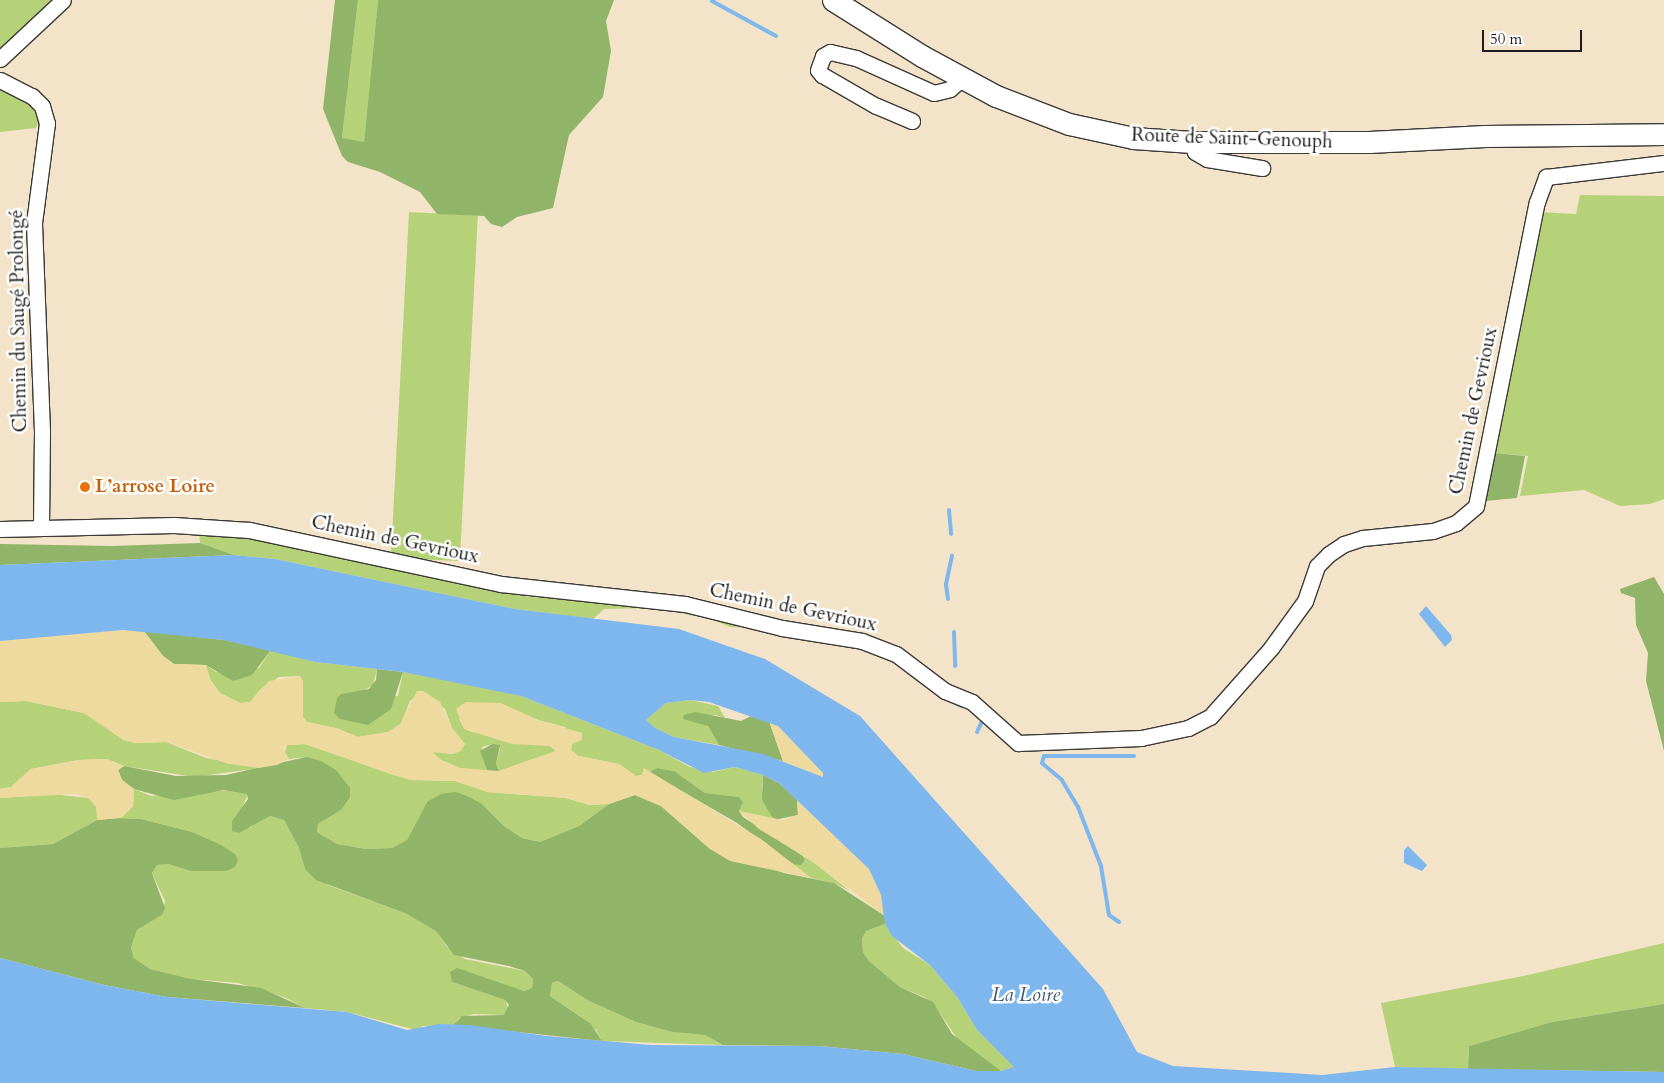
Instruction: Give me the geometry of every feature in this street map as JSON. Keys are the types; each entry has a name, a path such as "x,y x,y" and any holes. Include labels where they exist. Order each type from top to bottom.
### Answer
{"street":[{"path":"0,59 62,0"},
{"name":"Route de Saint-Genouph","path":"833,0 961,79 1038,114 1069,124 1133,138 1192,142 1370,142 1485,136 1664,134"},
{"path":"912,121 881,108 822,75 818,70 823,56 834,52 856,58 934,93 950,89 961,79"},
{"name":"Chemin du Saugé Prolongé","path":"0,80 32,96 42,106 48,123 34,222 42,431 41,528"},
{"path":"1192,142 1196,152 1207,159 1262,168"},
{"name":"Chemin de Gevrioux","path":"0,529 174,525 249,530 501,584 685,604 782,628 862,641 896,654 945,690 972,702 1018,743 1141,738 1188,728 1210,717 1271,648 1305,601 1317,566 1329,554 1344,544 1364,538 1433,531 1456,523 1476,506 1537,202 1546,176 1664,163"}],"green space":[{"path":"0,0 57,0 0,52"},
{"path":"335,0 358,0 342,138 364,142 378,0 614,0 606,21 611,51 603,97 569,135 553,208 517,217 502,227 491,224 484,216 437,214 420,192 380,172 348,162 342,156 323,109"},
{"path":"358,0 378,0 364,143 342,138"},
{"path":"0,84 30,99 40,118 36,128 0,132"},
{"path":"1580,195 1664,196 1664,499 1650,504 1620,506 1584,490 1520,496 1528,456 1494,453 1540,212 1576,214"},
{"path":"409,212 478,216 460,561 391,558"},
{"path":"1494,453 1525,456 1517,498 1485,501"},
{"path":"199,529 230,531 529,597 662,605 759,628 730,627 711,619 653,608 604,609 593,619 515,609 275,559 234,555 200,543"},
{"path":"200,543 234,555 0,565 0,544 112,546"},
{"path":"1654,577 1664,594 1664,751 1646,681 1648,653 1636,625 1635,598 1621,593 1620,589"},
{"path":"144,631 224,640 271,650 252,675 233,681 206,665 174,664 163,656"},
{"path":"271,650 315,662 377,669 373,685 361,692 398,696 403,672 482,686 521,696 659,750 690,767 713,772 735,767 763,775 762,790 774,820 739,811 743,802 739,797 705,793 674,771 657,768 649,772 644,769 642,775 636,776 619,764 578,756 571,750 572,744 565,727 538,720 500,703 459,719 465,729 472,732 550,746 556,751 499,771 496,764 500,748 492,744 482,747 488,772 460,768 441,760 431,751 453,754 465,744 452,728 445,709 423,691 410,701 401,724 388,732 358,737 336,728 307,722 303,717 303,682 300,676 279,677 261,689 250,702 240,703 220,693 208,677 206,665 216,672 259,668"},
{"path":"377,669 403,672 391,709 368,725 340,719 334,713 337,698 341,694 369,689 376,680"},
{"path":"690,700 718,706 725,718 715,715 696,721 708,726 719,745 674,737 655,728 646,720 666,703"},
{"path":"26,701 84,713 134,743 166,742 206,758 259,768 195,777 124,766 107,759 79,760 31,769 11,787 0,789 0,702"},
{"path":"695,712 741,721 751,716 769,721 783,761 719,745 708,726 683,719 684,715"},
{"path":"305,744 411,780 455,781 488,792 566,798 590,805 609,804 579,826 540,842 522,838 504,826 482,804 427,802 407,840 392,848 366,849 337,844 317,832 318,824 341,810 306,757 289,759 284,754 287,745"},
{"path":"492,744 500,745 496,764 499,771 488,772 480,751"},
{"path":"306,757 321,761 336,770 350,788 350,797 341,810 318,824 317,832 337,844 366,849 392,848 407,840 427,802 441,794 456,792 469,797 482,804 504,826 522,838 540,842 579,826 609,804 635,795 661,806 710,849 784,873 834,883 885,916 885,924 866,931 862,939 863,952 869,961 900,987 933,1002 952,1034 1001,1071 976,1071 903,1054 819,1046 723,1045 705,1035 672,1032 636,1022 589,1001 558,981 552,983 550,996 591,1024 602,1041 453,1025 462,1016 504,1015 509,1005 505,1000 452,982 450,972 457,968 524,991 532,988 533,979 525,971 509,966 454,955 436,931 407,914 316,880 305,869 299,848 284,820 270,816 239,833 232,831 232,821 248,799 247,794 224,790 174,800 134,789 122,780 118,770 124,766 176,776 226,775"},
{"path":"657,768 674,771 705,793 739,797 743,802 739,811 743,817 803,856 805,861 801,865 793,864 737,823 649,772"},
{"path":"763,775 779,783 797,800 798,815 774,820 762,800"},
{"path":"134,789 151,796 235,790 248,794 241,810 250,828 260,819 270,816 284,820 299,848 305,869 328,885 407,914 436,930 447,947 465,959 525,971 533,979 532,988 524,991 452,982 505,1000 509,1010 504,1015 474,1014 459,1018 453,1025 423,1026 416,1030 347,1012 305,1008 284,997 238,983 192,979 150,969 134,958 131,948 137,930 162,915 165,901 152,873 157,865 168,864 191,871 235,854 192,832 141,819 121,818 133,806"},
{"path":"51,794 88,798 97,807 97,820 53,844 0,848 0,798"},
{"path":"118,818 141,819 192,832 221,845 235,854 238,860 235,867 226,871 191,871 168,864 157,865 152,873 165,908 162,915 137,930 131,948 134,958 150,969 192,979 261,988 305,1008 167,997 104,985 0,958 0,848 53,844 97,820"},
{"path":"803,856 850,891 834,883 811,878 793,864 802,864 805,861"},
{"path":"885,924 903,948 930,965 957,997 977,1030 1015,1067 1001,1071 958,1040 940,1013 924,997 900,987 869,961 863,952 862,939 866,931"},
{"path":"1664,943 1664,1004 1552,1022 1469,1046 1468,1069 1395,1067 1381,1003 1528,975"},
{"path":"558,981 589,1001 636,1022 672,1032 705,1035 723,1045 602,1041 596,1030 581,1017 550,996 552,983"},
{"path":"1664,1004 1664,1072 1468,1069 1469,1046 1552,1022"}],"sand":[{"path":"123,630 144,631 163,656 174,664 206,665 212,684 220,693 240,703 250,702 269,681 300,676 303,682 303,717 307,722 336,728 358,737 388,732 400,724 417,691 423,691 440,702 452,728 465,744 461,751 453,754 432,752 441,760 460,768 499,771 556,751 550,746 512,744 464,729 456,709 466,702 500,703 538,720 582,733 582,740 572,744 571,750 578,756 619,764 636,776 642,775 644,768 761,839 811,878 730,861 710,849 661,806 635,795 609,804 590,805 566,798 488,792 455,781 411,780 305,744 287,745 283,748 289,759 277,765 259,768 229,764 166,742 134,743 123,740 84,713 26,701 0,702 0,641"},
{"path":"769,721 778,726 823,773 823,777 783,761"},
{"path":"107,759 124,766 118,770 122,780 134,789 133,806 121,818 97,820 96,807 88,798 76,794 0,798 0,789 11,787 31,769 79,760"},
{"path":"797,800 869,869 881,895 885,916 813,862 759,829 739,811 783,820 798,815"}],"water":[{"name":"La Loire","path":"234,555 275,559 515,609 679,629 765,659 860,716 1103,989 1137,1052 1173,1066 1322,1075 1395,1067 1664,1072 1664,1083 0,1083 0,958 104,985 167,997 347,1012 407,1030 439,1024 470,1025 547,1036 651,1045 819,1046 903,1054 976,1071 1001,1071 1014,1067 977,1030 957,997 930,965 892,936 885,924 881,895 869,869 779,783 763,775 735,767 704,773 659,750 521,696 403,672 315,662 224,640 123,630 0,641 0,565","holes":["690,700 709,702 778,726 823,773 823,777 763,754 674,737 655,728 646,720 666,703"]},
{"path":"1426,606 1451,635 1452,640 1445,647 1419,614"},
{"path":"1408,846 1427,865 1422,871 1404,863 1404,850"}],"waterway":[{"path":"712,1 776,36"},
{"path":"949,510 951,534"},
{"path":"948,599 946,584 952,556"},
{"path":"954,632 955,666"},
{"path":"953,702 961,706"},
{"path":"977,732 983,719"},
{"path":"1119,922 1109,915 1101,866 1078,807 1062,780 1042,763 1044,756 1134,756"}],"place":[{"name":"L’arrose Loire","path":"85,487"}]}
